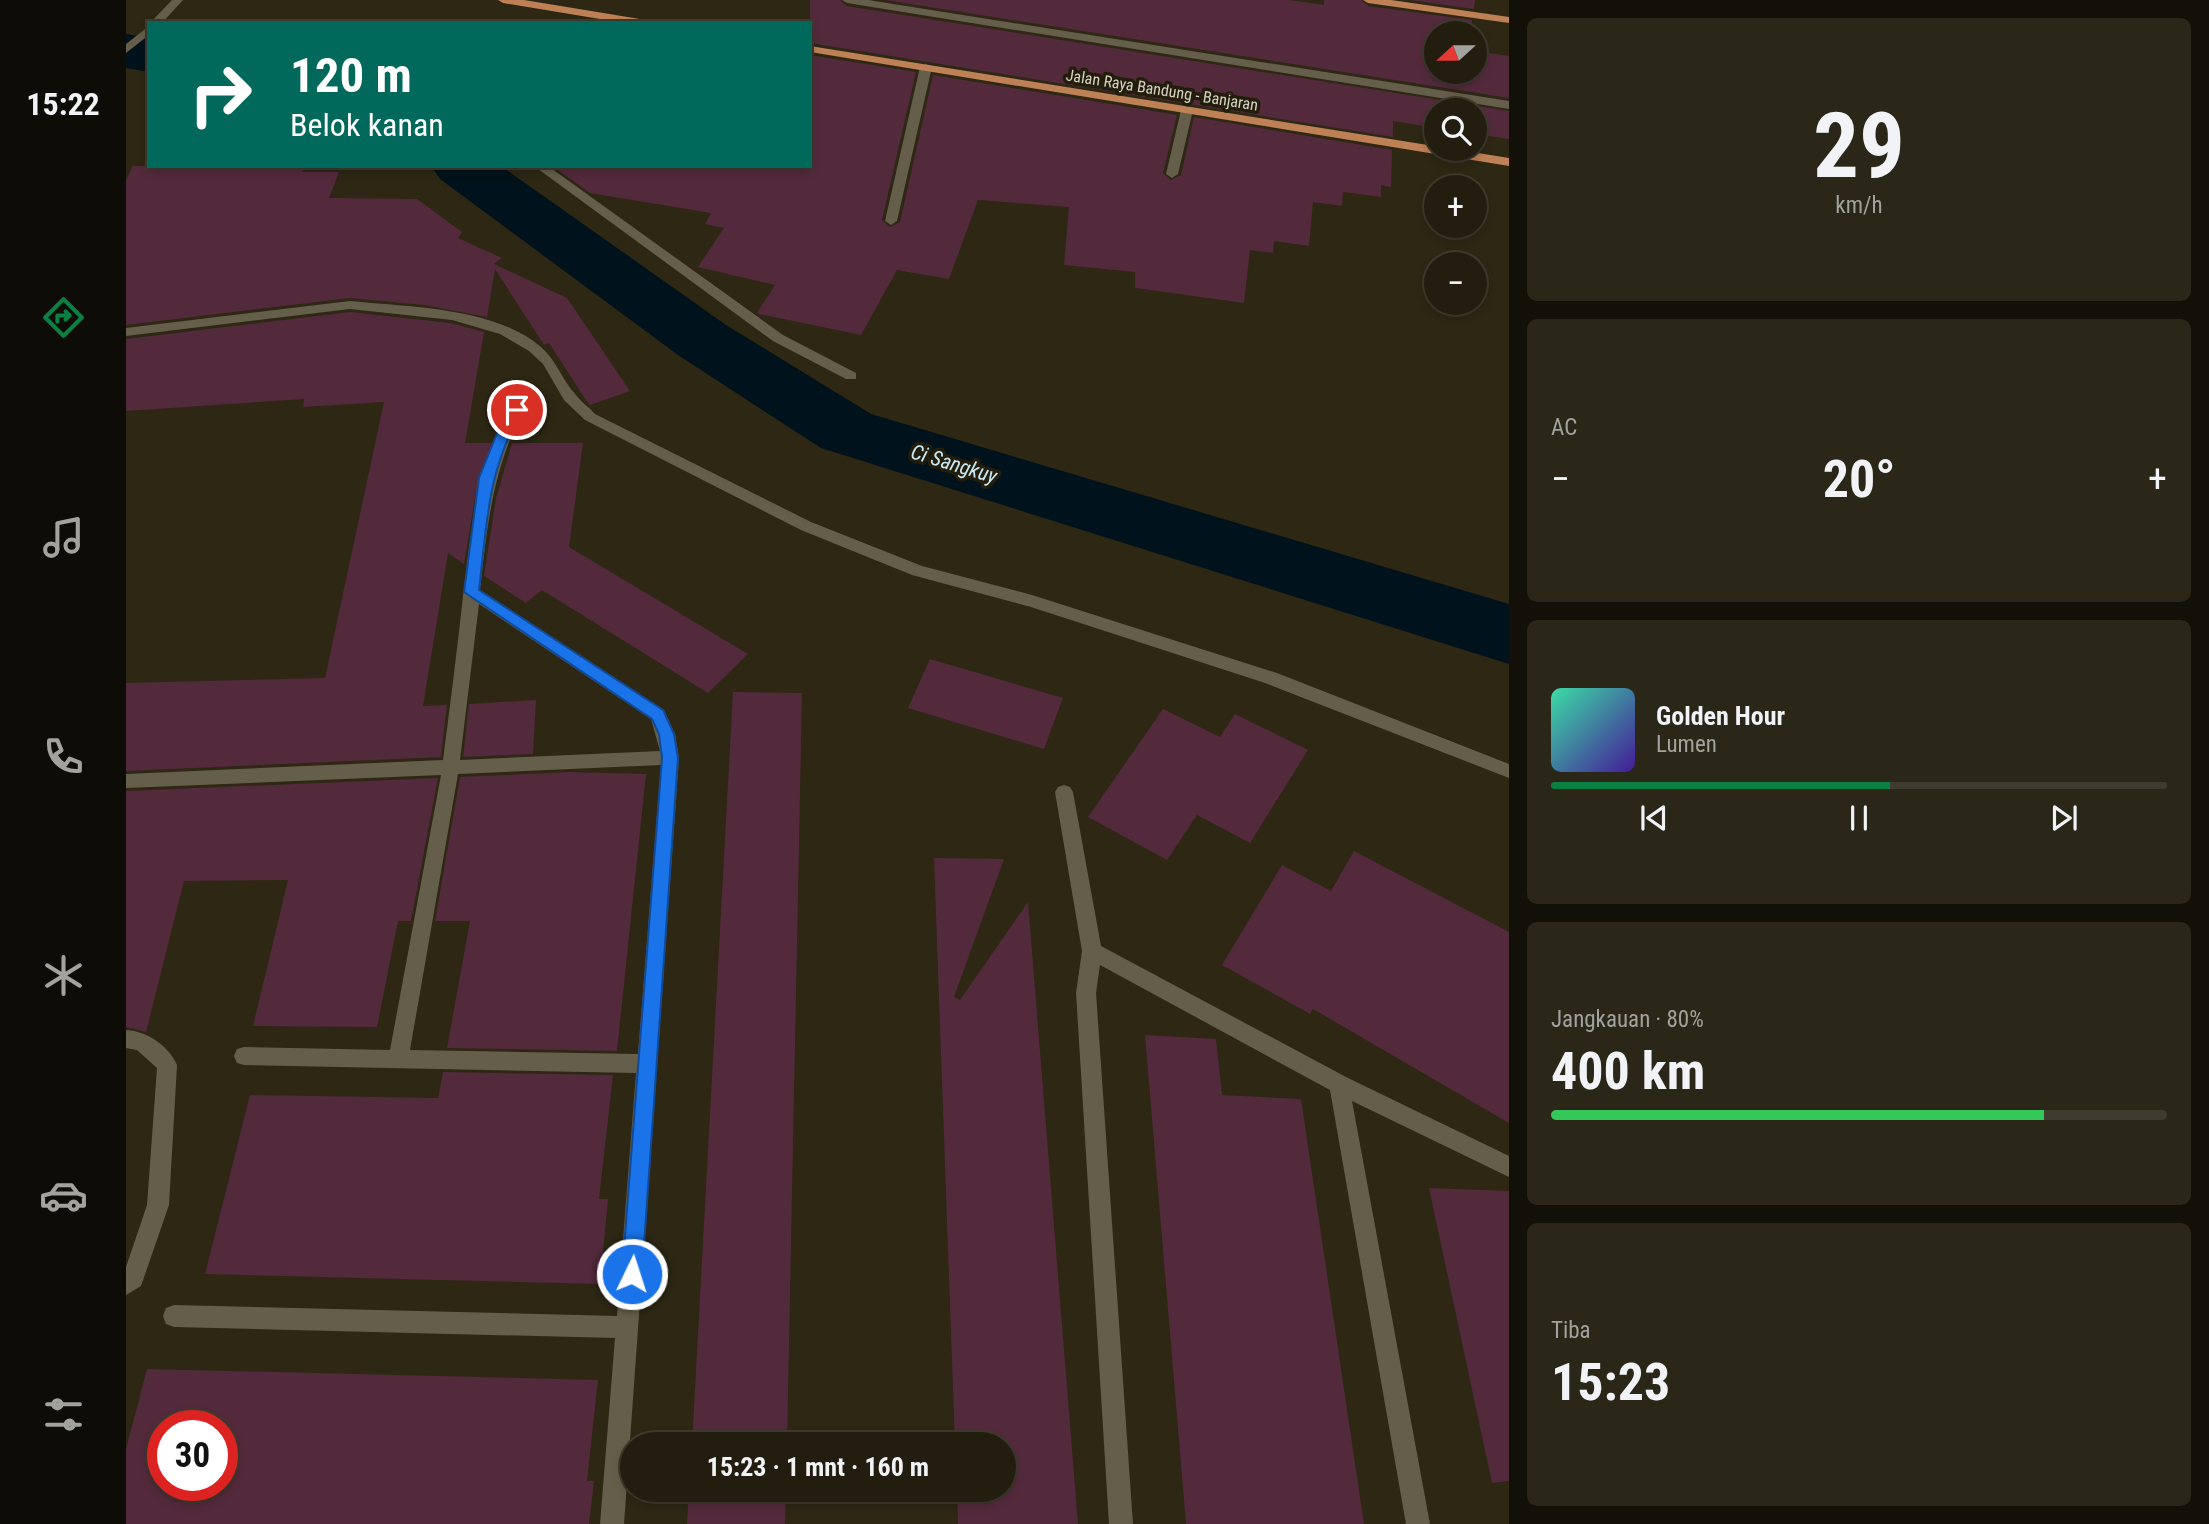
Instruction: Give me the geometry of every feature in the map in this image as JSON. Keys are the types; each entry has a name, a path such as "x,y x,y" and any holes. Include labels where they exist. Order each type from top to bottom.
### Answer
{"main road":[{"path":"503,0 634,21"},
{"path":"1368,0 1509,20"},
{"name":"Jalan Raya Bandung - Banjaran","path":"812,49 1509,162"}],"street":[{"path":"157,21 178,0"},
{"path":"847,0 1509,105"},
{"path":"126,50 147,31"},
{"path":"891,221 926,67"},
{"path":"1172,174 1187,110"},
{"path":"543,168 778,338 851,376"},
{"path":"126,332 350,305 453,316 490,326 520,338 548,361 569,397 590,417 806,526 918,571 1031,601 1271,678 1509,771"},
{"path":"398,1059 451,766 486,478 507,426 517,410"},
{"path":"472,592 657,715 666,734 670,758 612,1524"},
{"path":"126,781 670,758"},
{"path":"1064,792 1092,951 1086,993 1121,1524"},
{"path":"1092,951 1339,1084 1509,1167"},
{"path":"126,1039 135,1039 151,1048 167,1065 158,1205 133,1278 126,1284"},
{"path":"244,1056 648,1064"},
{"path":"1339,1084 1418,1524"},
{"path":"174,1317 628,1327"}],"building":[{"path":"810,0 840,0 847,6 1427,98 1424,98 1424,126 1393,121 1393,137 812,43"},
{"path":"885,0 1289,0 1324,5 1324,0 1361,0 1368,6 1472,20 1424,21 1424,84 1488,84 1488,53 1509,56 1509,98"},
{"path":"1409,0 1475,0 1474,9"},
{"path":"812,55 916,72 882,220 890,227 900,222 933,75 1177,115 1163,173 1171,180 1181,175 1194,117 1392,150 1391,187 1381,185 1381,197 1343,192 1342,206 1313,202 1309,246 1274,241 1273,253 1250,250 1244,303 1135,288 1135,272 1064,265 1069,207 978,200 949,279 897,270 861,335 759,314 757,313 775,285 698,267 724,228 705,224 711,213 590,193 555,168 812,168"},
{"path":"1487,108 1509,111 1509,139 1487,136"},
{"path":"133,166 304,168 302,172 339,172 329,198 417,199 462,232 458,238 502,258 494,264 567,298 630,391 590,405 549,343 544,345 495,269 487,317 424,305 350,298 126,325 126,180"},
{"path":"350,312 451,323 484,332 465,443 492,443 475,498 464,564 448,553 423,706 447,705 441,757 126,771 126,683 325,678 384,402 303,407 304,399 126,411 126,339"},
{"path":"512,443 583,443 569,547 748,654 708,693 542,590 526,603 484,576 496,498"},
{"path":"930,659 1063,698 1044,749 908,708"},
{"path":"733,692 802,693 787,1432 693,1432"},
{"path":"536,700 533,754 463,757 469,704"},
{"path":"1163,709 1220,737 1235,714 1308,750 1250,843 1197,815 1167,860 1088,817"},
{"path":"570,772 646,774 617,1051 447,1048 470,921 435,921 460,777"},
{"path":"438,778 411,921 398,921 377,1027 253,1026 288,880 184,881 146,1032 126,1027 126,791"},
{"path":"1354,851 1509,932 1509,1123 1313,1009 1310,1014 1222,965 1282,865 1331,891"},
{"path":"934,858 1004,859 954,997 960,1000 1028,902 1078,1524 958,1524 957,1502 1016,1502 1016,1432 955,1432"},
{"path":"1145,1035 1216,1039 1222,1095 1301,1099 1364,1524 1186,1524"},
{"path":"443,1072 613,1075 599,1199 608,1199 600,1284 205,1274 250,1095 438,1098"},
{"path":"1429,1188 1509,1191 1509,1481 1492,1483"},
{"path":"147,1369 598,1380 587,1481 594,1481 589,1524 126,1524 126,1449"},
{"path":"688,1502 786,1502 785,1524 687,1524"}],"waterway":[{"name":"Ci Sangkuy","path":"126,51 147,55"},
{"name":"Ci Sangkuy","path":"464,168 702,340 846,431 1509,634"}],"route":[{"path":"517,410 507,426 486,478 472,592 657,715 666,734 670,758 632,1274"}]}
